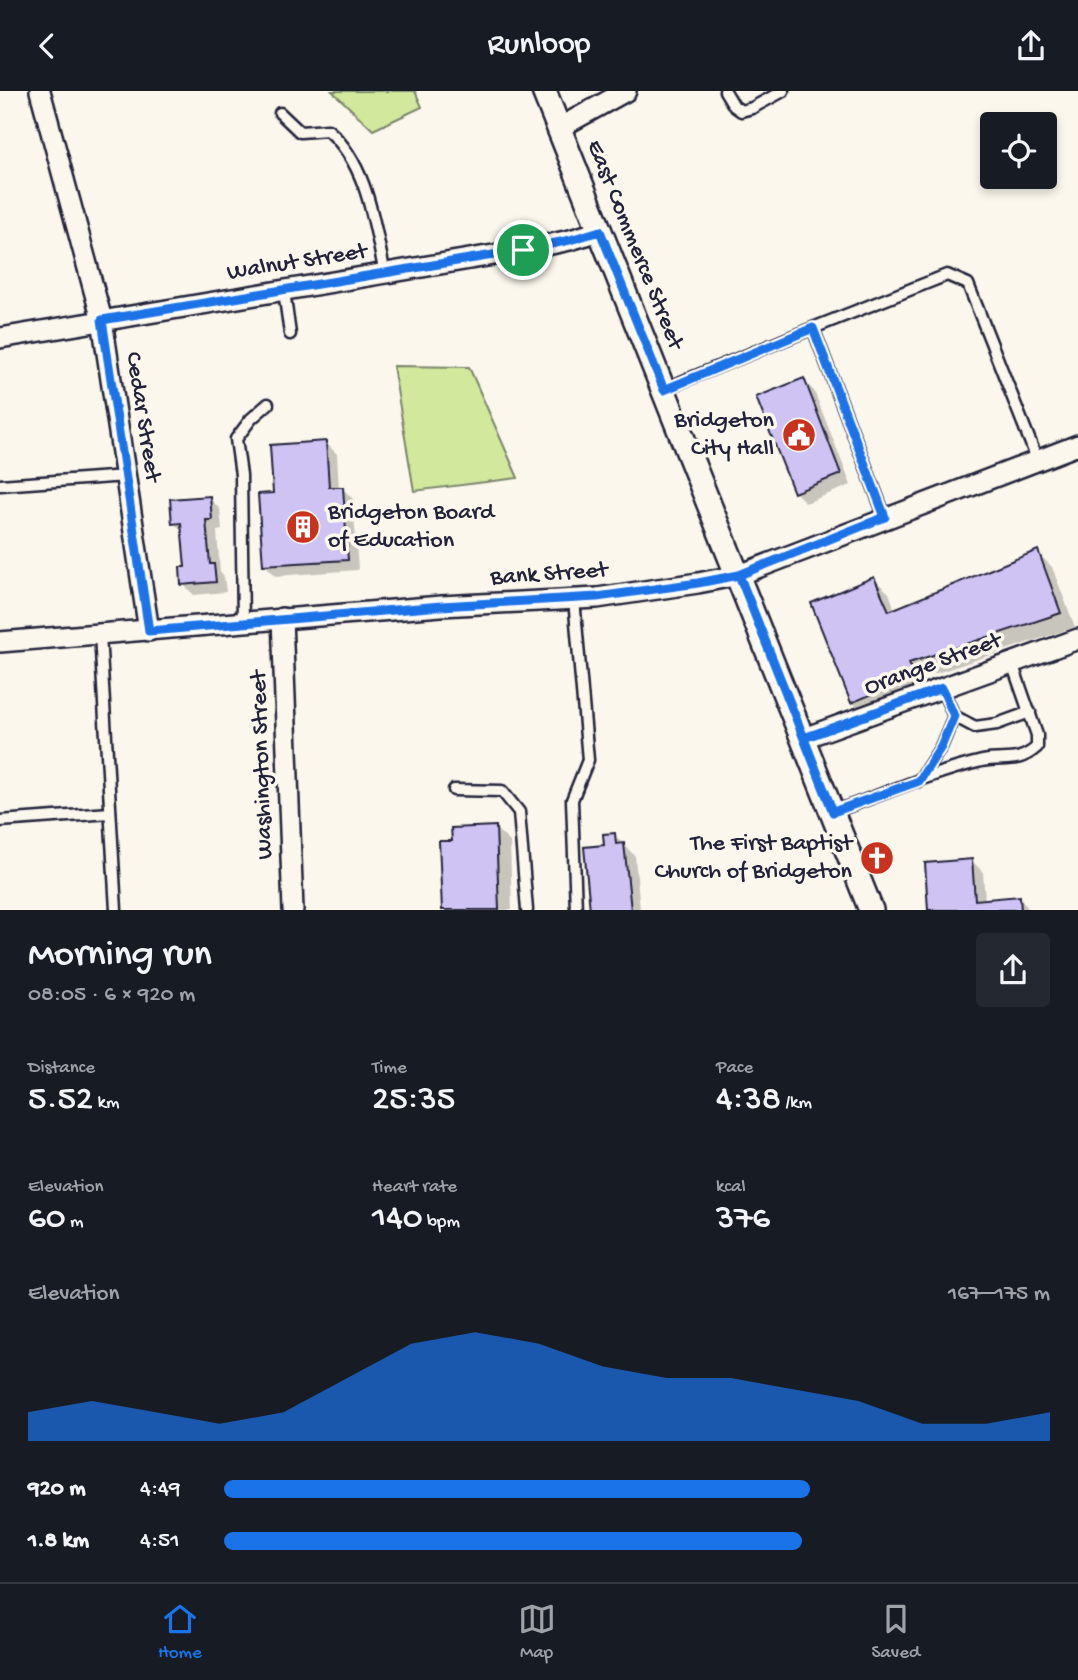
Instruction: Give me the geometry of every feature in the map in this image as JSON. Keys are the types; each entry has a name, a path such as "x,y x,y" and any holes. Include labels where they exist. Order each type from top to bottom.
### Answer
{"street":[{"name":"Cedar Street","path":"40,91 102,320 149,631"},
{"name":"East Commerce Street","path":"544,91 872,910"},
{"path":"559,128 626,91"},
{"name":"Walnut Street","path":"0,338 385,274 535,247 600,231"},
{"name":"Bank Street","path":"0,642 282,618 574,599 686,585 739,575 1078,445"},
{"name":"Washington Street","path":"282,618 293,910"},
{"name":"Orange Street","path":"804,738 1078,639"}],"lane":[{"path":"725,91 734,106 741,111 783,91"},
{"path":"280,113 300,132 328,130 343,143 368,194 385,274"},
{"path":"664,390 947,275 968,284 1037,459"},
{"path":"284,291 290,334"},
{"path":"813,328 885,517"},
{"path":"243,623 241,475 236,439 251,419 268,404"},
{"path":"0,485 126,476"},
{"path":"574,599 588,760 572,800 576,910"},
{"path":"100,634 116,910"},
{"path":"833,812 983,761 1013,760 1029,754 1037,747 1037,735 1012,663"},
{"path":"942,688 954,716 975,727 997,724 1030,712"},
{"path":"919,781 941,747 954,716"},
{"path":"454,790 502,791 519,812 527,910"},
{"path":"0,821 110,813"}],"green space":[{"path":"332,91 415,91 422,107 373,130"},
{"path":"393,366 469,367 518,478 414,491"}],"building":[{"name":"Bridgeton City Hall","path":"804,378 841,474 794,493 756,397"},
{"name":"Bridgeton Board of Education","path":"326,441 329,487 343,487 348,560 263,565 258,494 273,493 270,445"},
{"path":"210,496 212,520 206,520 210,564 214,564 216,582 181,585 180,567 185,567 181,523 172,524 170,499"},
{"path":"1038,550 1061,613 909,663 914,677 851,703 811,603 874,577 889,611"},
{"path":"496,826 499,910 442,910 439,841 452,841 451,828"},
{"path":"615,833 616,844 624,843 631,910 590,910 584,847 604,845 603,834"},
{"path":"972,859 975,900 1020,896 1021,910 928,910 925,863"}],"place":[{"name":"Bridgeton City Hall","path":"799,435"},
{"name":"Bridgeton Board of Education","path":"303,527"},
{"name":"The First Baptist Church of Bridgeton","path":"877,858"}],"route":[{"path":"523,250 102,320 149,631 282,618 597,597 739,575 833,812 919,781 941,747 954,716 942,688 804,738 739,575 885,517 813,328 664,390 600,231 523,250"}]}
